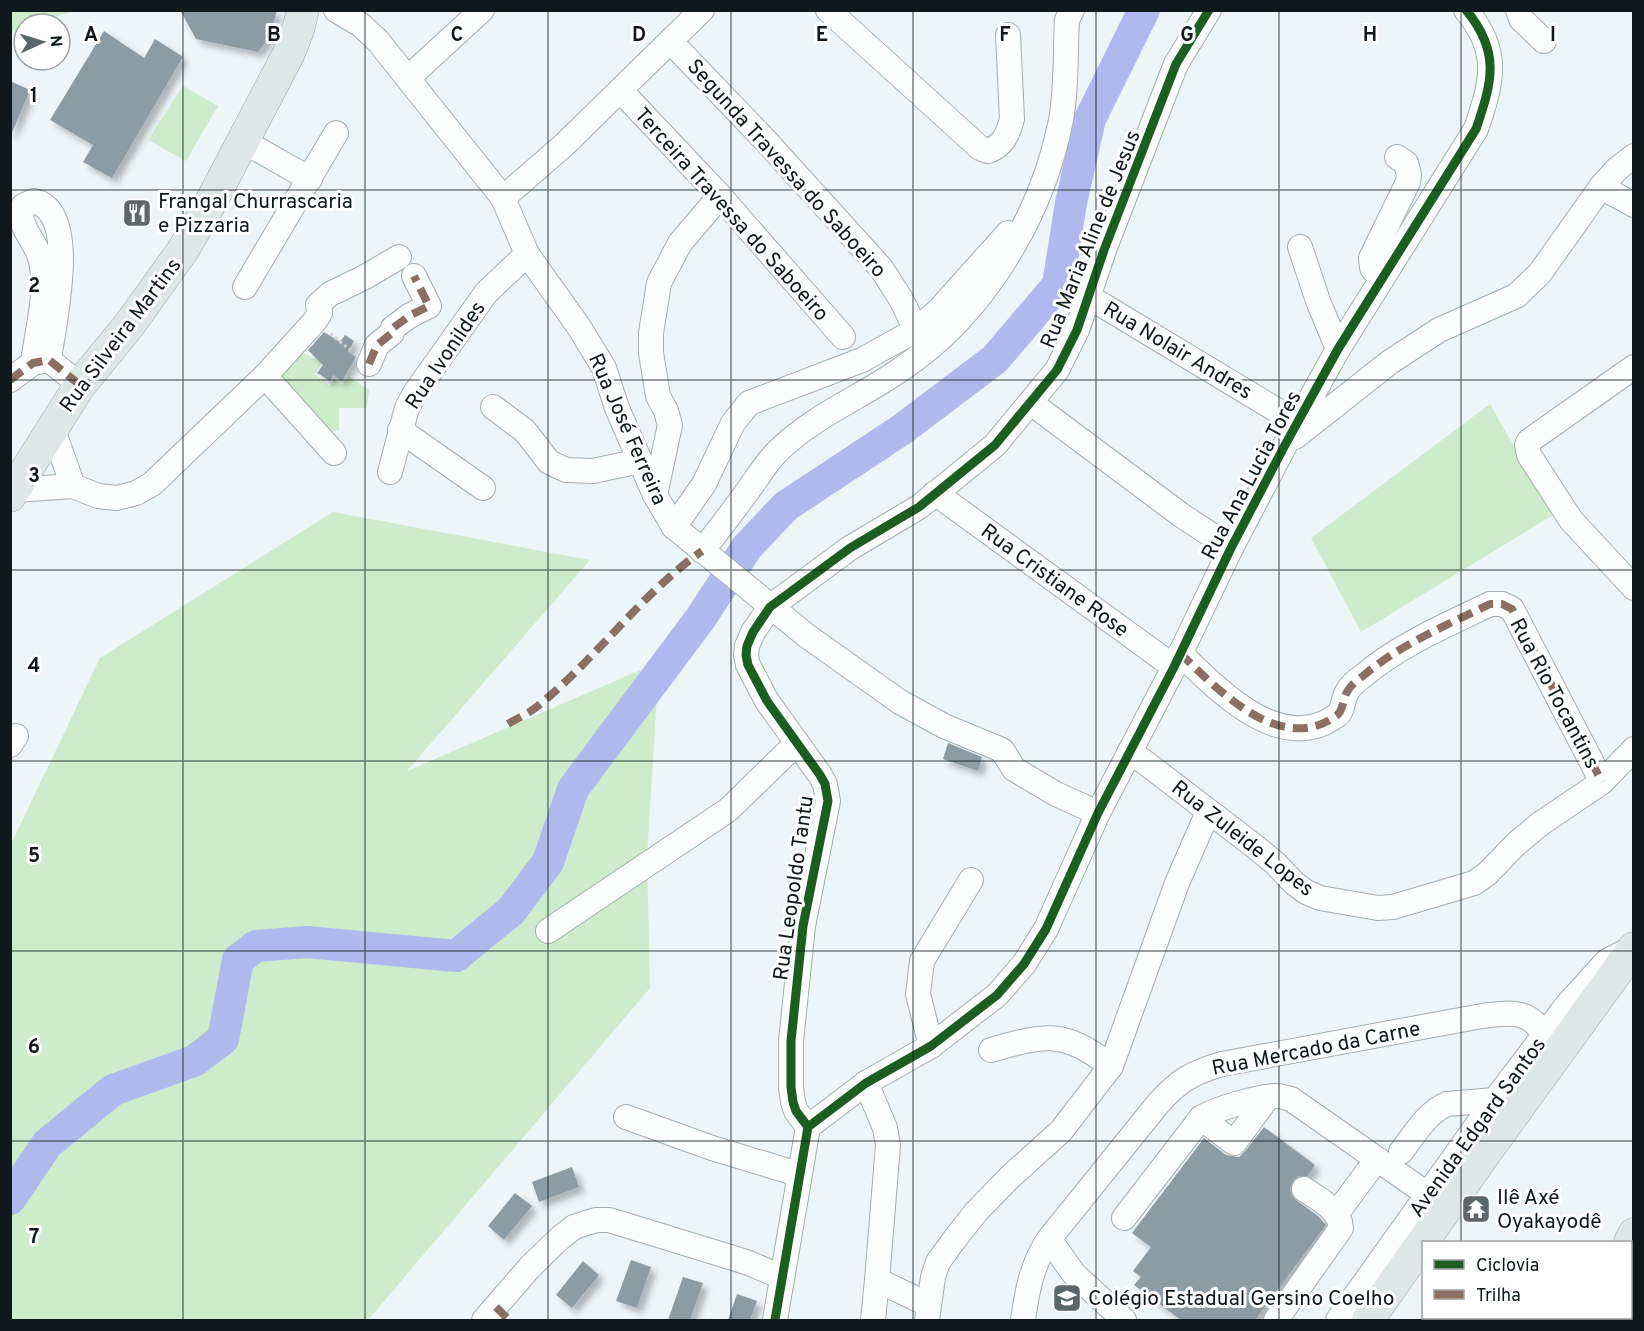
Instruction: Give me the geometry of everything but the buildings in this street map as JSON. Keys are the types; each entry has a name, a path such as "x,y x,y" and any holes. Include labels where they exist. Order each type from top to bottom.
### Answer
{"main road":[{"name":"Rua Silveira Martins","path":"12,493 80,385 130,324 183,250 212,200 289,53 303,10"},
{"name":"Avenida Edgard Santos","path":"1424,1241 1633,948"},
{"name":"Avenida Edgard Santos","path":"1368,1320 1422,1244"}],"street":[{"name":"Rua José Ferreira","path":"336,10 361,25 378,41 503,198 527,254 579,327 604,368 617,408 655,495 674,527 770,608 900,702 944,726 998,748 1005,753 1014,769 1056,794 1098,813"},
{"path":"408,78 482,10"},
{"path":"503,198 564,145 672,42 702,10"},
{"path":"828,10 980,148 988,151 996,148 1003,141 1012,119 1008,36"},
{"path":"702,551 778,451 813,424 900,370 923,339 939,310 1034,202 1053,151 1061,118 1067,20 1072,10"},
{"name":"Rua Ana Lucia Tores","path":"808,1127 866,1083 931,1047 997,995 1024,964 1046,929 1098,813 1177,660 1231,548 1286,445 1338,350 1476,129 1489,92 1491,58 1478,24 1466,10"},
{"path":"1518,10 1521,19 1545,41"},
{"name":"Rua Maria Aline de Jesus","path":"770,608 850,548 903,518 995,445 1057,370 1077,330 1104,250 1176,64 1209,11"},
{"name":"Segunda Travessa do Saboeiro","path":"672,42 858,240 891,282 923,339"},
{"name":"Terceira Travessa do Saboeiro","path":"621,91 720,196 843,337"},
{"path":"245,286 336,133"},
{"path":"243,141 310,179"},
{"path":"1286,445 1390,362 1439,330 1516,296 1540,273 1601,187 1617,169 1634,156"},
{"path":"1381,279 1372,268 1371,258 1408,182 1409,175 1406,163 1397,157"},
{"path":"1601,187 1634,205"},
{"path":"655,495 670,425 658,396 651,353 651,333 659,283 680,243 720,196"},
{"path":"10,380 41,362 62,253 60,235 52,214 48,207 34,201 23,206 20,211 23,225 31,236 41,259 43,278 41,362"},
{"path":"1300,247 1318,301 1338,350"},
{"name":"Rua Ivonildes","path":"390,472 407,408 425,377 486,293 527,254"},
{"path":"12,493 72,486 98,496 117,498 136,494 153,484 265,376 314,322 320,313 318,305 330,294 365,278 399,257"},
{"path":"369,364 377,345 392,333 393,328 409,316 429,306 414,276"},
{"name":"Rua Nolair Andres","path":"1089,297 1298,423"},
{"path":"674,527 704,484 733,423 749,403 923,339"},
{"path":"41,362 80,385"},
{"path":"1634,367 1529,441 1527,445 1529,454 1570,520 1634,588"},
{"path":"265,376 334,453"},
{"path":"1031,403 1181,515 1231,548"},
{"path":"493,407 525,431 549,462 566,470 593,471 640,460"},
{"path":"52,427 72,486"},
{"path":"400,430 483,488"},
{"name":"Rua Cristiane Rose","path":"935,493 1177,660"},
{"name":"Rua Rio Tocantins","path":"1177,660 1226,698 1268,723 1295,728 1313,726 1339,714 1347,692 1386,659 1417,640 1490,604 1502,604 1512,609 1602,782"},
{"name":"Rua Leopoldo Tantu","path":"770,608 753,632 746,656 754,678 825,784 828,801 803,926 791,1041 793,1102 796,1111 808,1127"},
{"path":"548,931 728,810 796,743"},
{"name":"Rua Zuleide Lopes","path":"1130,751 1254,845 1306,892 1342,903 1378,908 1393,907 1474,883 1487,874 1516,844 1540,824 1602,782 1634,749"},
{"path":"877,1280 927,1312 938,1262 954,1240 976,1212 1010,1177 1061,1131 1111,1066 1177,883 1208,812"},
{"path":"931,1047 918,994 922,961 971,880"},
{"name":"Avenida Edgard Santos","path":"1338,1320 1495,1100 1567,1005 1607,961 1633,948"},
{"name":"Rua Mercado da Carne","path":"1023,1320 1034,1265 1049,1239 1173,1087 1204,1069 1330,1043 1507,1013 1521,1014 1532,1019 1544,1036"},
{"path":"991,1050 1027,1040 1062,1038 1076,1043 1111,1066"},
{"path":"866,1083 885,1128 888,1145 873,1320"},
{"path":"1124,1218 1201,1118 1209,1113 1268,1097 1280,1096 1291,1099 1427,1194"},
{"path":"1201,1118 1234,1143 1268,1097"},
{"path":"1401,1152 1432,1112 1441,1107 1447,1104 1495,1100"},
{"path":"627,1117 712,1148 798,1174"},
{"path":"775,1320 798,1174 808,1127"},
{"path":"1337,1213 1377,1159"},
{"path":"1276,1320 1341,1228 1341,1220 1337,1213 1304,1189"},
{"path":"496,1316 530,1267 560,1238 574,1227 587,1221 609,1220 783,1271"},
{"path":"1049,1239 1074,1274 1124,1320"}],"path":[{"path":"314,322 369,364"}],"green space":[{"path":"11,10 74,11 12,12 11,32"},
{"path":"183,86 218,106 186,161 148,140"},
{"path":"299,349 312,359 316,358 322,362 315,374 329,386 334,379 342,385 349,376 369,390 367,408 339,408 339,430 327,432 307,404 280,375"},
{"path":"1490,404 1553,515 1361,632 1311,538"},
{"path":"333,512 590,560 407,771 659,662 647,856 650,988 368,1320 11,1320 10,846 100,658"}],"waterway":[{"path":"10,1199 47,1144 113,1090 194,1061 223,1039 238,960 256,946 307,942 456,956 511,911 548,862 573,789 700,619 747,547 786,506 901,430 995,359 1058,285 1071,203 1090,119 1144,10"}],"marked path":[{"path":"369,364 377,345 392,333 393,328 409,316 429,306 414,276"},
{"path":"10,380 33,363 49,360 80,385"},
{"path":"508,724 528,713 560,687 639,606 702,551"},
{"path":"1180,653 1212,684 1251,713 1272,723 1293,728 1315,726 1339,714 1345,695 1352,685 1392,655 1424,636 1490,604 1502,604 1512,609 1602,782"},
{"path":"496,1307 509,1320"}],"cycle path":[{"path":"808,1127 796,1111 793,1102 791,1041 803,926 828,801 825,784 820,775 767,701 748,665 747,646 753,632 770,607 850,548 919,507 995,445 1057,370 1077,330 1104,250 1176,64 1209,10"},
{"path":"775,1320 808,1127 866,1083 931,1046 997,995 1024,964 1046,929 1098,813 1285,445 1338,349 1476,129 1489,82 1489,54 1485,40 1466,10"}],"place":[{"name":"Frangal Churrascaria e Pizzaria","path":"137,213"},
{"name":"Ilê Axé Oyakayodê","path":"1476,1209"},
{"name":"Colégio Estadual Gersino Coelho","path":"1067,1298"}]}
